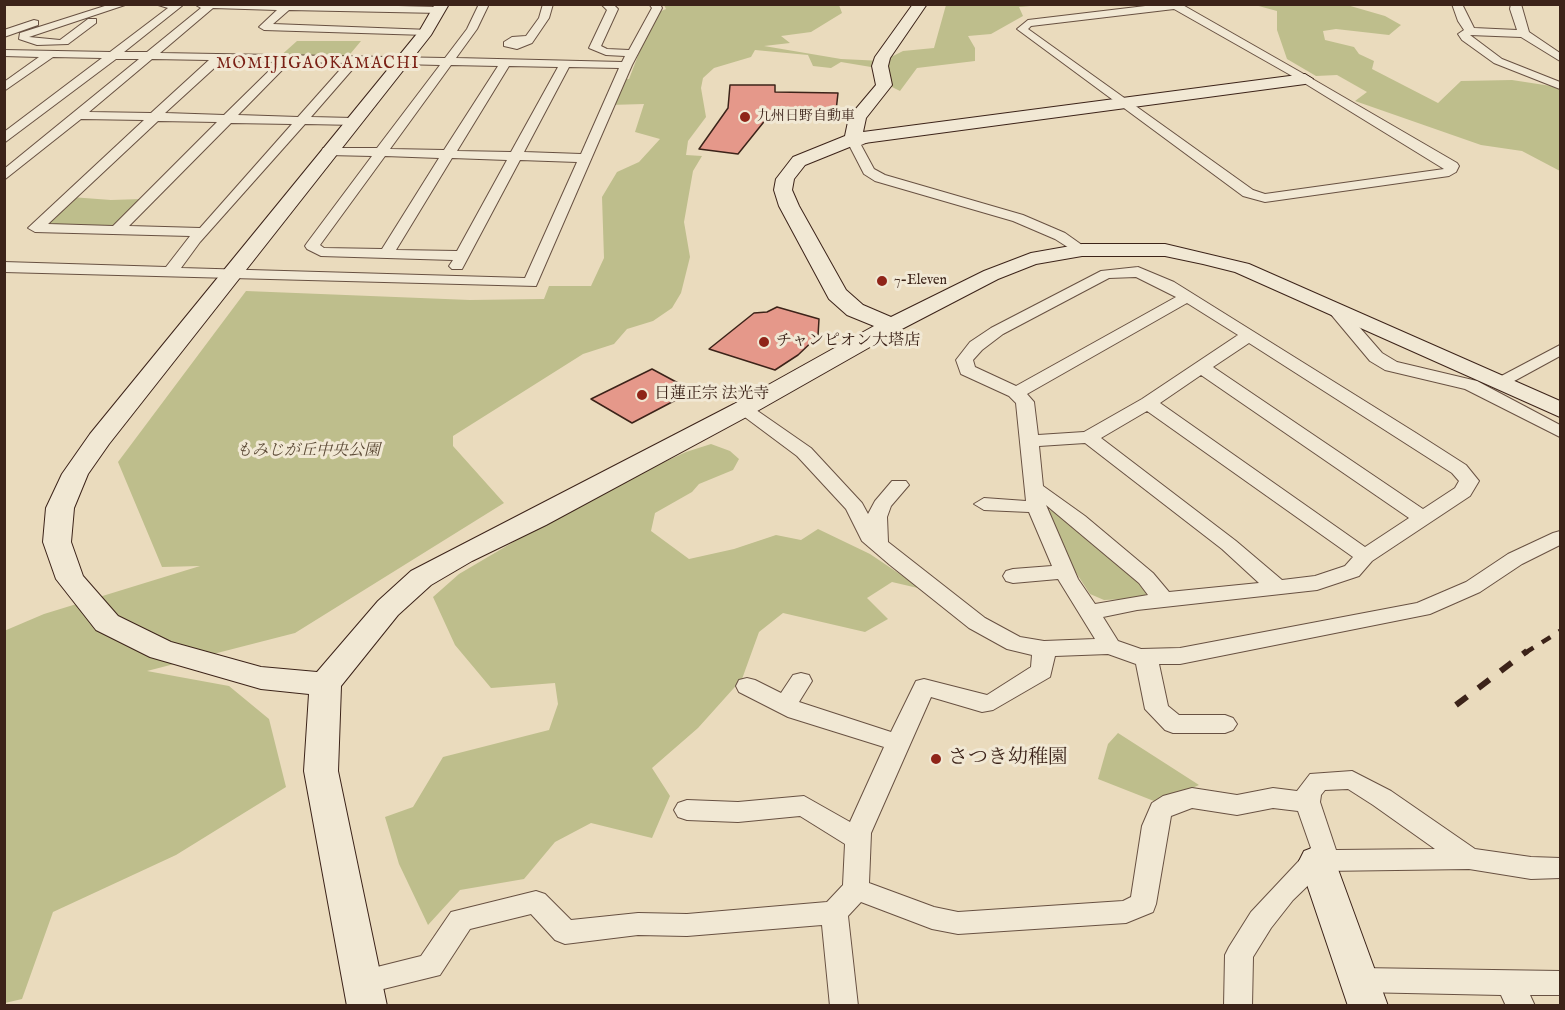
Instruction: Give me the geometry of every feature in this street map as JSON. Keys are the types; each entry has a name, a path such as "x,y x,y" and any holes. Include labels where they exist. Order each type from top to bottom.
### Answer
{"street":[{"path":"6,34 32,23 123,4"},
{"path":"160,4 441,7"},
{"path":"462,256 321,252 312,246 472,29 484,4"},
{"path":"528,41 544,18 548,4"},
{"path":"606,4 613,9 595,48 606,52 632,53"},
{"path":"4,267 531,283 626,65 657,8 654,4"},
{"path":"862,137 858,117 884,85 880,66 883,57 895,43 920,4"},
{"path":"1457,4 1463,21 1471,31"},
{"path":"1516,4 1515,9 1524,34"},
{"path":"4,139 178,5"},
{"path":"4,176 212,5"},
{"path":"1176,6 1452,166 1449,172 1265,198 1248,193 1125,103 1022,29 1028,23 1176,6"},
{"path":"286,7 264,27 426,32"},
{"path":"325,684 261,678 239,672 161,650 107,623 70,579 57,542 60,508 75,474 99,439 328,151 426,32 441,7"},
{"path":"6,34 24,35 101,8"},
{"path":"64,42 92,21"},
{"path":"1560,58 1524,34 1471,31 1463,34 1498,61 1560,86"},
{"path":"24,35 24,39 37,42 85,42"},
{"path":"106,42 128,43"},
{"path":"4,53 626,65"},
{"path":"4,88 50,54"},
{"path":"204,231 34,228 219,57"},
{"path":"117,230 288,58"},
{"path":"170,272 355,60"},
{"path":"386,254 505,63"},
{"path":"449,282 518,156 564,64"},
{"path":"892,325 855,310 837,294 789,206 783,190 785,178 799,161 862,137 1305,79"},
{"path":"81,115 353,122"},
{"path":"4,123 68,125"},
{"path":"862,137 854,143 869,171 880,178 932,195 1018,218 1060,236 1082,250"},
{"path":"328,151 587,158"},
{"path":"1044,649 1042,671 993,702 982,704 924,687 858,833 856,890 834,913 687,924 638,924 565,932 536,902 461,920 430,966 365,994 321,771 325,684 388,608 421,578 743,409 892,325 991,275 1055,253 1082,250 1166,250 1206,258 1242,268 1560,410"},
{"path":"1091,612 1164,600 1317,583 1352,571 1365,556 1463,492 1468,481 1459,469 1154,277 1138,272 1106,274 998,331 976,346 964,360 967,370 1015,392 1025,402 1034,497 1064,572 1091,612 1110,646"},
{"path":"1015,392 1033,385 1187,297"},
{"path":"1335,309 1376,357 1391,366 1471,385 1560,432"},
{"path":"1030,440 1058,441 1089,437 1148,403 1248,336"},
{"path":"1500,382 1560,350"},
{"path":"1201,367 1424,519"},
{"path":"1148,403 1365,556"},
{"path":"743,409 804,452 855,507 869,537 977,623 1015,644 1044,649 1110,646 1139,657 1180,656 1422,609 1473,587 1515,559 1560,537"},
{"path":"1089,437 1230,545 1278,588"},
{"path":"878,544 878,517 882,505 898,485"},
{"path":"984,504 1034,497 1078,520 1146,578 1164,600"},
{"path":"1013,576 1064,572"},
{"path":"1146,657 1157,709 1173,724 1225,724"},
{"path":"785,705 801,681"},
{"path":"747,686 785,705 898,743"},
{"path":"1238,1005 1239,955 1261,920 1284,892 1317,861 1324,848 1307,802 1310,792 1319,781 1352,780 1382,798 1469,859"},
{"path":"856,890 932,918 958,923 1126,912 1143,904 1155,826 1161,810 1173,803 1192,798 1237,805 1273,798 1307,802"},
{"path":"687,810 738,812 804,806 858,839"},
{"path":"1317,861 1469,859 1531,868 1560,868"},
{"path":"1317,861 1363,993 1516,994 1560,983"},
{"path":"834,913 844,1005"}],"green space":[{"name":"もみじが丘中央公園","path":"664,5 839,5 842,13 811,32 781,36 790,43 764,46 841,59 883,61 903,51 934,48 946,5 1042,5 1019,7 1023,16 991,34 968,36 975,48 975,61 917,68 900,91 890,86 889,70 841,62 831,68 813,66 808,55 755,50 751,57 714,68 703,78 701,88 706,117 688,141 686,155 702,156 693,171 684,222 690,257 681,293 672,308 653,321 627,329 614,344 583,354 453,436 453,446 504,503 295,633 147,671 229,686 269,719 286,787 176,855 53,912 22,999 5,1003 4,631 44,614 200,566 162,567 118,462 246,291 470,300 544,299 549,286 591,286 604,258 602,197 617,172 639,162 660,139 635,132 644,104 609,105 620,79 629,79 654,14 666,9"},
{"path":"1255,5 1347,5 1385,16 1401,25 1389,35 1336,29 1323,31 1325,40 1354,47 1359,54 1374,61 1372,69 1438,103 1461,81 1512,80 1551,86 1560,90 1560,171 1522,151 1481,145 1355,101 1367,92 1337,75 1316,76 1287,59 1277,30 1277,11"},
{"path":"297,41 361,41 346,59 278,58"},
{"path":"71,197 111,200 142,199 116,224 107,227 45,224"},
{"path":"711,444 730,451 739,459 733,470 699,484 692,492 655,513 651,531 689,559 734,549 776,535 801,540 818,529 870,554 922,589 892,582 867,598 888,619 865,632 783,613 759,632 742,679 698,728 652,768 670,796 652,838 591,823 555,842 524,879 460,890 428,925 399,864 385,817 413,807 443,757 549,730 558,704 555,683 491,688 455,645 433,597 459,574 561,514 638,474 686,452"},
{"path":"1042,506 1062,516 1148,589 1145,598 1104,600 1090,594 1073,568"},
{"path":"1118,733 1199,785 1159,803 1098,779 1108,744"}],"building":[{"name":"九州日野自動車","path":"730,85 775,85 775,92 838,93 835,120 816,120 816,114 771,113 738,154 699,149 728,108"},
{"name":"チャンピオン大塔店","path":"777,307 819,319 818,336 798,355 775,370 709,349 754,313 767,312"},
{"name":"日蓮正宗 法光寺","path":"652,369 693,391 632,423 591,399"}],"railway":[{"path":"1525,653 1560,631"},
{"path":"1456,705 1527,651"}],"place":[{"name":"九州日野自動車","path":"745,117"},
{"name":"7-Eleven","path":"882,281"},
{"name":"チャンピオン大塔店","path":"764,342"},
{"name":"日蓮正宗 法光寺","path":"642,395"},
{"name":"さつき幼稚園","path":"936,759"}],"district":[{"name":"MOMIJIGAOKAMACHI","path":"318,65"}]}
